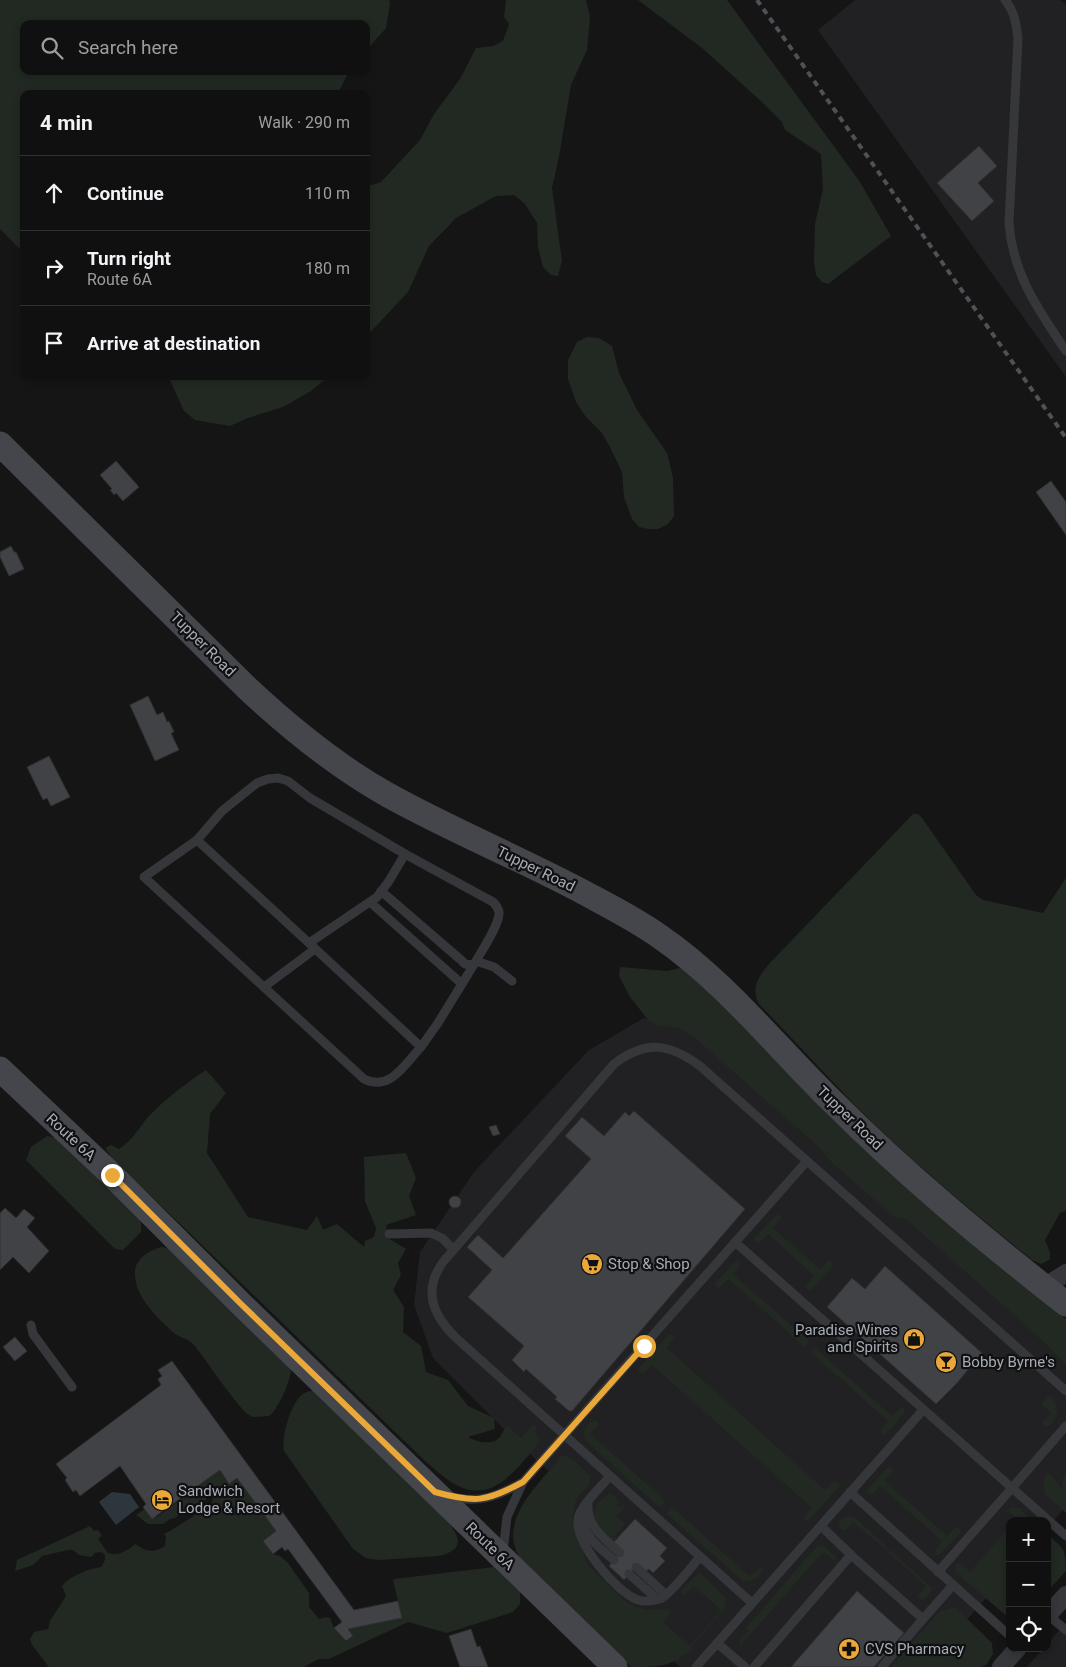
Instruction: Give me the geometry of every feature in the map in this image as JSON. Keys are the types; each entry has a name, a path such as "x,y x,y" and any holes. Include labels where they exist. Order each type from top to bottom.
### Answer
{"main road":[{"name":"Tupper Road","path":"0,444 248,688 318,750 388,795 624,913 691,959 868,1137 976,1233 1066,1304"},
{"name":"Route 6A","path":"0,1069 615,1667"}],"street":[{"path":"1044,1287 1066,1273"},
{"path":"1051,1612 1066,1594"},
{"path":"1001,1667 1014,1652"}],"lane":[{"path":"1006,0 1016,20 1018,38 1009,223 1011,244 1018,268 1034,305 1066,351"},
{"path":"278,778 288,781 310,798 405,854 493,902 499,914 497,922 462,984 421,1047 391,1080 373,1084 364,1079 144,877 198,840 222,811 257,784 268,779 278,778"},
{"path":"198,840 421,1047"},
{"path":"264,987 312,946 370,902 381,891 405,854"},
{"path":"381,891 466,964 474,963 494,967 512,981"},
{"path":"370,902 462,984"},
{"path":"752,1603 455,1337 440,1320 435,1308 432,1296 432,1282 435,1272 614,1064 637,1050 650,1046 677,1052 690,1059 1066,1391"},
{"path":"503,1557 506,1517 523,1482 807,1161"},
{"path":"389,1234 430,1233 442,1238 453,1249"},
{"path":"735,1242 1066,1536"},
{"path":"31,1325 33,1334 72,1387"},
{"path":"696,1667 923,1410"},
{"path":"938,1572 1066,1426"},
{"path":"610,1476 582,1510 577,1522 585,1547 597,1565 630,1596 644,1602 667,1594 700,1557"},
{"path":"435,1492 459,1498 490,1498 523,1482"},
{"path":"850,1492 1006,1632"},
{"path":"582,1510 583,1523 593,1542 617,1557 588,1518 588,1502"},
{"path":"820,1526 923,1619"},
{"path":"754,1667 851,1555"},
{"path":"657,1599 633,1571 667,1594"},
{"path":"882,1667 953,1585"},
{"path":"1051,1618 1066,1630"},
{"path":"717,1643 745,1667"}],"shaded area":[{"path":"0,0 389,0 386,28 370,46 370,20 20,20 20,75 347,75 340,90 20,90 20,249 0,229"},
{"path":"506,0 586,0 590,17 587,50 571,85 552,188 562,261 558,276 551,275 543,267 538,247 537,223 525,204 514,195 496,196 456,218 429,246 408,292 370,333 370,186 381,182 420,140 434,114 460,79 476,48 493,46 503,41 509,24 504,17"},
{"path":"638,0 727,0 860,182 891,236 828,284 822,282 816,275 814,263 815,224 823,189 821,154 785,130 782,122 762,102 702,48"},
{"path":"855,0 1060,0 1066,4 1066,377 818,30"},
{"path":"587,337 599,338 612,346 619,373 637,410 667,453 673,478 674,516 668,524 658,529 639,527 632,519 624,497 622,472 602,433 586,417 576,402 568,379 568,360 577,342"},
{"path":"170,380 324,380 311,391 283,407 230,426 195,420 184,411"},
{"path":"913,814 918,814 922,818 976,895 983,900 1043,913 1066,878 1066,1211 1060,1213 1045,1240 1050,1253 1050,1259 1042,1264 1032,1260 896,1145 854,1104 759,1004 757,998 757,983 768,965"},
{"path":"620,967 667,971 684,967 1041,1299 1066,1319 1066,1364 1030,1329 907,1220 892,1215 831,1162 821,1149 694,1037 679,1028 656,1025 649,1021 630,997 619,976"},
{"path":"644,1018 702,1034 1066,1341 1066,1507 1051,1524 1051,1517 1006,1517 1006,1576 925,1667 680,1667 578,1572 564,1532 570,1491 521,1446 433,1358 414,1305 420,1252 474,1172 589,1050"},
{"path":"206,1070 226,1093 210,1114 207,1153 248,1217 307,1230 317,1216 323,1230 337,1224 364,1247 365,1241 374,1237 376,1228 365,1201 364,1157 406,1153 416,1178 409,1196 416,1215 386,1225 388,1238 406,1249 398,1263 401,1275 393,1290 404,1307 403,1332 421,1346 426,1372 448,1380 468,1406 494,1418 495,1429 468,1437 480,1442 497,1440 507,1425 521,1438 533,1424 537,1427 535,1430 537,1436 540,1437 537,1446 511,1475 491,1488 480,1490 468,1489 454,1484 426,1462 112,1158 105,1148 111,1145 119,1149 124,1146 161,1104"},
{"path":"47,1136 56,1138 138,1217 141,1222 141,1232 123,1250 115,1249 26,1160 31,1147"},
{"path":"779,1214 782,1218 773,1228 820,1269 828,1260 833,1263 832,1267 811,1290 807,1289 806,1285 814,1276 768,1234 759,1243 755,1242 755,1238"},
{"path":"162,1247 172,1249 291,1369 283,1394 273,1413 269,1416 252,1417 245,1412 194,1345 176,1335 147,1305 135,1280 136,1266 144,1255"},
{"path":"737,1260 741,1264 733,1274 809,1341 805,1347 728,1279 719,1288 716,1287 715,1283"},
{"path":"669,1334 673,1335 674,1338 667,1348 825,1490 833,1482 837,1481 840,1484 809,1520 806,1521 803,1518 811,1507 652,1365 644,1373 640,1373 639,1368"},
{"path":"815,1348 892,1416 902,1407 905,1408 904,1413 886,1434 883,1435 880,1431 888,1421 811,1352"},
{"path":"315,1391 446,1519 457,1536 457,1546 454,1550 439,1556 379,1560 366,1558 353,1549 284,1451 284,1437 288,1420 295,1404 304,1393"},
{"path":"1048,1396 1054,1400 1057,1413 1054,1421 1046,1427 1043,1425 1043,1422 1051,1413 1041,1404"},
{"path":"595,1420 598,1422 598,1425 590,1434 666,1501 661,1507 585,1440 585,1428"},
{"path":"567,1455 568,1458 572,1459 591,1476 589,1485 576,1499 572,1520 587,1564 626,1602 647,1610 670,1609 671,1613 663,1622 690,1646 721,1610 694,1586 684,1595 681,1594 681,1591 699,1572 725,1597 726,1604 723,1610 691,1647 693,1649 671,1663 650,1667 631,1667 520,1558 514,1545 513,1531 516,1518 540,1481 562,1456"},
{"path":"890,1467 893,1469 893,1472 885,1481 947,1536 955,1528 958,1527 960,1530 960,1533 939,1555 936,1555 935,1551 942,1541 880,1486 872,1495 867,1493 867,1490"},
{"path":"220,1470 229,1484 237,1478 276,1531 263,1541 273,1554 280,1556 288,1563 309,1593 309,1607 319,1619 330,1618 334,1628 345,1641 353,1636 348,1629 402,1618 394,1579 494,1567 520,1592 520,1604 513,1612 447,1633 408,1622 329,1659 319,1659 304,1667 49,1667 32,1645 30,1639 34,1632 48,1629 50,1621 66,1596 62,1586 80,1573 101,1567 105,1560 105,1555 101,1552 95,1553 91,1557 79,1555 73,1550 68,1550 42,1556 33,1565 15,1571 17,1560 90,1526 94,1531 98,1530 102,1536 98,1539 108,1553 116,1554 123,1552 135,1544 149,1551 156,1550 165,1546 166,1536 164,1534 205,1508 213,1500 212,1498 207,1498 200,1505 188,1508 163,1524 148,1524 136,1515 145,1509 152,1519 157,1517"},
{"path":"1048,1472 1063,1489 1062,1480 1066,1472 1066,1513 1045,1494 1043,1479"},
{"path":"112,1492 130,1494 139,1507 116,1525 99,1502"},
{"path":"611,1493 619,1501 616,1505 620,1507 623,1504 625,1507 616,1517 625,1524 614,1536 617,1539 614,1542 598,1524 594,1514 598,1504"},
{"path":"672,1507 749,1576 760,1567 763,1570 761,1573 752,1581 742,1580 666,1513"},
{"path":"1011,1507 1019,1508 1028,1517 1015,1517 1008,1510"},
{"path":"848,1516 854,1517 887,1547 885,1549 853,1522 846,1530 842,1530 838,1525 843,1517 846,1519"},
{"path":"1006,1532 1006,1616 958,1574 955,1570 956,1565 959,1563 970,1572"},
{"path":"1051,1538 1063,1550 1066,1571 1051,1588"},
{"path":"821,1545 836,1557 836,1560 822,1553 741,1645 739,1641 748,1631 746,1628 815,1548"},
{"path":"890,1550 933,1589 924,1599 920,1600 918,1596 926,1586 888,1552"},
{"path":"955,1607 992,1643 993,1654 987,1664 982,1667 890,1667 940,1611"},
{"path":"1066,1623 1066,1667 1027,1667 1040,1652 1051,1652 1051,1640"}],"building":[{"path":"979,146 997,166 978,183 994,201 972,221 937,183"},
{"path":"116,461 139,487 123,501 116,493 114,495 110,490 112,489 100,475"},
{"path":"1051,481 1066,502 1066,535 1036,492"},
{"path":"11,546 24,569 9,576 0,557 0,552"},
{"path":"148,696 157,715 163,712 167,722 169,721 174,732 171,733 179,750 155,761 130,705"},
{"path":"49,756 70,797 51,806 47,798 43,800 27,767"},
{"name":"Stop & Shop","path":"634,1111 745,1209 572,1411 569,1411 555,1399 557,1397 526,1369 524,1372 512,1360 524,1346 468,1297 492,1270 467,1247 478,1235 503,1258 591,1159 565,1136 582,1117 604,1136 625,1112 629,1116"},
{"path":"496,1125 500,1134 493,1136 489,1127"},
{"path":"453,1196 457,1196 461,1202 457,1208 453,1208 449,1204 449,1200"},
{"path":"5,1208 16,1218 24,1209 35,1218 27,1227 49,1251 29,1273 13,1257 0,1270 0,1213"},
{"path":"885,1266 982,1353 957,1383 936,1404 827,1307 852,1278 865,1289"},
{"path":"15,1337 27,1351 15,1361 3,1347"},
{"name":"Sandwich Lodge & Resort","path":"172,1361 354,1610 398,1601 402,1618 348,1629 353,1636 346,1641 334,1628 342,1622 288,1549 285,1551 282,1547 273,1554 263,1541 276,1531 237,1478 229,1484 220,1470 152,1519 143,1507 146,1504 120,1466 80,1496 76,1490 73,1492 65,1480 67,1478 56,1464 161,1385 158,1379 162,1376 158,1370"},
{"path":"635,1519 667,1548 660,1556 665,1561 653,1573 649,1569 645,1572 638,1565 624,1580 609,1566 622,1551 613,1543"},
{"name":"CVS Pharmacy","path":"857,1591 904,1633 874,1667 791,1667"},
{"path":"471,1629 477,1647 480,1646 488,1667 460,1667 449,1636"}],"railway":[{"path":"757,0 1066,438"}],"place":[{"name":"Stop & Shop","path":"592,1264"},
{"name":"Paradise Wines and Spirits","path":"914,1339"},
{"name":"Bobby Byrne's","path":"946,1362"},
{"name":"Sandwich Lodge & Resort","path":"162,1500"},
{"name":"CVS Pharmacy","path":"849,1649"}],"route":[{"path":"112,1175 241,1304 435,1492 459,1498 490,1498 523,1482 644,1346"}]}
